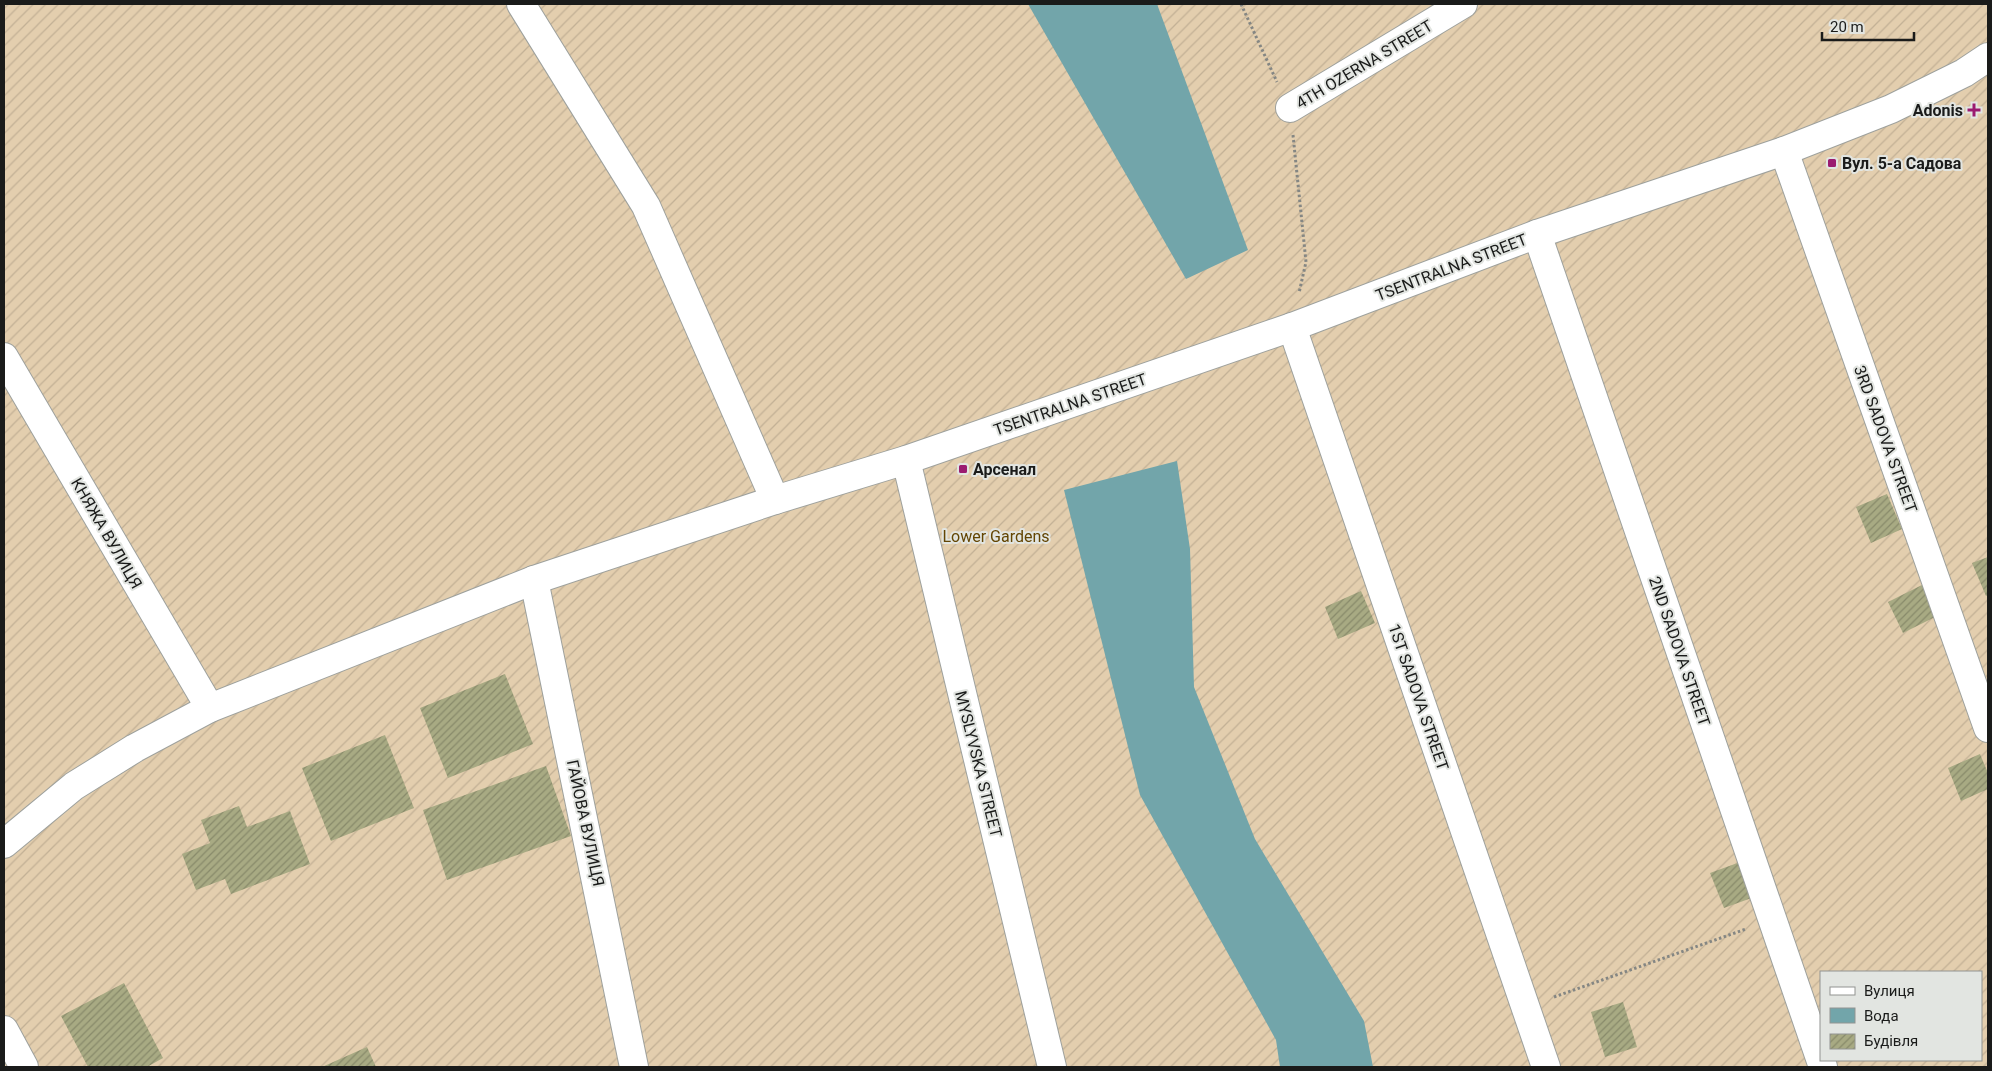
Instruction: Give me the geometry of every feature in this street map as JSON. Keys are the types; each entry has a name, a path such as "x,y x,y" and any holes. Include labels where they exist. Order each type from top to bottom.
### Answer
{"street":[{"path":"521,4 646,206 775,500"},
{"name":"4TH OZERNA STREET","path":"1290,108 1463,4"},
{"name":"TSENTRALNA STREET","path":"4,844 74,786 135,748 210,708 534,580 775,500 906,460 1292,328 1537,234 1784,151 1891,109 1964,73 1988,57"},
{"name":"3RD SADOVA STREET","path":"1784,151 1988,728"},
{"name":"2ND SADOVA STREET","path":"1537,234 1820,1058"},
{"name":"1ST SADOVA STREET","path":"1292,328 1546,1067"},
{"name":"КНЯЖА ВУЛИЦЯ","path":"4,357 210,708"},
{"name":"MYSLYVSKA STREET","path":"906,460 1052,1067"},
{"name":"ГАЙОВА ВУЛИЦЯ","path":"534,580 634,1067"},
{"path":"4,1030 24,1067"}],"path":[{"path":"1241,4 1290,108 1306,262 1292,328"},
{"path":"1525,1007 1773,920"}],"green space":[{"name":"Lower Gardens","path":"4,4 1988,4 1988,1067 4,1067"}],"water":[{"path":"1028,4 1157,4 1248,250 1186,279"},
{"path":"1177,461 1190,549 1194,687 1255,839 1364,1021 1373,1067 1280,1067 1276,1040 1140,795 1064,490"}],"building":[{"path":"1887,494 1902,529 1871,543 1856,507"},
{"path":"1988,557 1988,595 1986,596 1972,563"},
{"path":"1924,584 1939,615 1903,633 1888,602"},
{"path":"1361,591 1375,623 1338,639 1325,607"},
{"path":"505,674 533,744 448,778 420,708"},
{"path":"385,735 414,808 331,841 302,768"},
{"path":"1980,754 1988,773 1988,789 1961,801 1948,768"},
{"path":"546,766 571,836 447,880 423,810"},
{"path":"239,806 247,827 290,811 310,864 231,894 225,879 196,890 182,854 210,843 201,820"},
{"path":"1743,861 1757,896 1724,908 1710,873"},
{"path":"124,983 163,1058 147,1067 88,1067 61,1016"},
{"path":"1623,1002 1637,1047 1605,1057 1591,1012"},
{"path":"367,1047 376,1067 322,1067"}],"place":[{"name":"Adonis","path":"1974,110"},
{"name":"Вул. 5-а Садова","path":"1832,163"},
{"name":"Арсенал","path":"963,469"}]}
